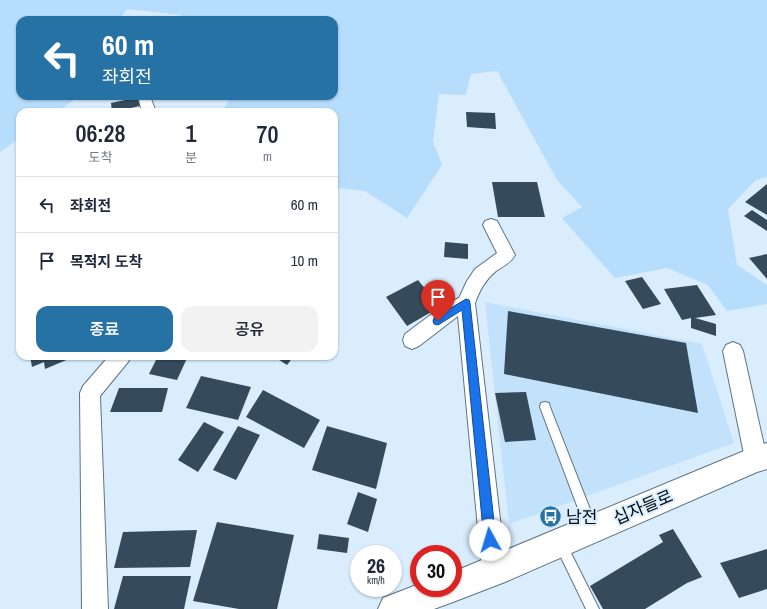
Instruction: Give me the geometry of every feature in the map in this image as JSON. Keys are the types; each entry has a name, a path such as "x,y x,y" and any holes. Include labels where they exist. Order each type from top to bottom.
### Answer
{"main road":[{"name":"십자들로","path":"462,583 494,571 592,528 762,458"},
{"path":"394,609 425,597"}],"street":[{"path":"491,225 507,255 486,267 473,283 466,303 494,571"},
{"path":"412,340 450,311 466,303"},
{"path":"733,351 762,458"},
{"path":"95,609 90,393 118,360"}],"lane":[{"path":"545,407 592,528"},
{"path":"559,542 593,609"}],"shaded area":[{"path":"0,0 767,0 767,177 756,180 728,209 737,265 767,285 767,304 727,311 708,285 667,268 615,278 562,218 582,207 557,180 497,71 471,74 466,95 439,94 433,142 442,165 407,218 365,191 339,188 338,190 338,108 224,108 229,100 338,100 338,16 182,16 127,9 122,16 16,16 16,100 74,100 63,108 16,108 16,141 0,152"},
{"path":"485,302 702,344 734,443 509,524"}],"building":[{"path":"125,100 139,100 140,106 131,108 112,108 111,103"},
{"path":"466,112 495,113 496,129 467,127"},
{"path":"492,182 537,182 545,217 498,217"},
{"path":"767,184 767,215 745,202"},
{"path":"752,210 767,220 767,231 744,216"},
{"path":"445,242 468,244 468,259 444,257"},
{"path":"767,254 767,279 749,258"},
{"path":"642,277 661,304 643,309 625,281"},
{"path":"418,280 440,307 407,326 386,297"},
{"path":"697,285 716,315 695,318 716,324 716,336 691,328 691,318 682,320 664,289"},
{"path":"508,311 686,343 698,413 504,374"},
{"path":"31,360 66,360 45,369 44,362 32,367"},
{"path":"156,360 186,360 177,380 149,374"},
{"path":"279,360 291,360 287,365"},
{"path":"201,376 251,387 238,420 186,408"},
{"path":"119,388 168,388 162,412 110,412"},
{"path":"263,390 320,420 304,448 246,417"},
{"path":"526,392 536,440 505,442 495,393"},
{"path":"204,422 224,432 198,472 178,460"},
{"path":"238,426 260,435 236,480 213,470"},
{"path":"327,426 387,443 376,489 312,470"},
{"path":"358,492 377,499 368,532 347,524"},
{"path":"217,522 294,535 277,609 239,609 193,601"},
{"path":"673,529 702,577 687,583 645,609 603,609 590,586 663,542 659,535"},
{"path":"197,530 190,567 114,568 123,532"},
{"path":"319,534 349,538 347,553 317,549"},
{"path":"767,549 767,589 739,598 720,563"},
{"path":"123,576 191,576 184,609 114,609"}],"place":[{"name":"남전","path":"550,517"}],"route":[{"path":"438,321 450,311 466,303 490,540"}]}
